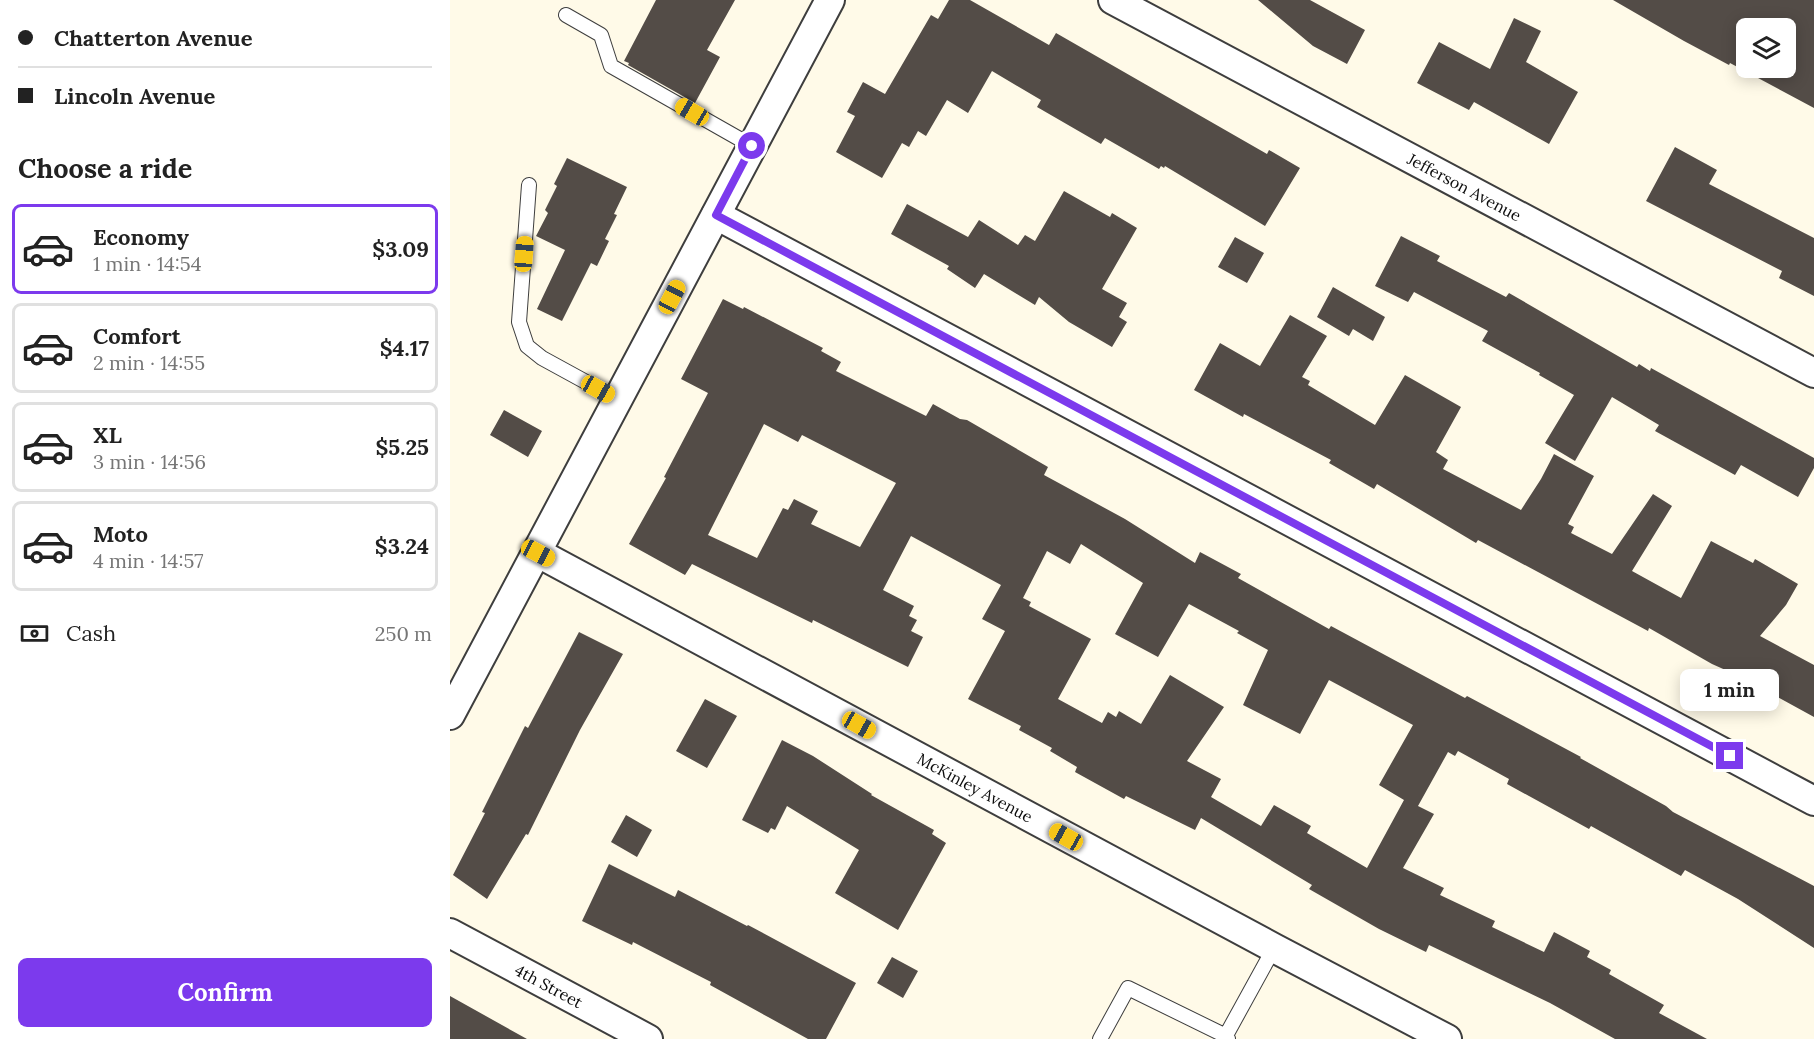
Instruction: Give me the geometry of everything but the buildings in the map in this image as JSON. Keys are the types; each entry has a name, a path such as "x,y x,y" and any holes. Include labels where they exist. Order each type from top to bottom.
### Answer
{"street":[{"path":"450,715 830,0"},
{"name":"Jefferson Avenue","path":"1113,0 1814,373"},
{"path":"716,215 1814,801"},
{"name":"McKinley Avenue","path":"538,553 1447,1039"},
{"name":"4th Street","path":"450,933 648,1039"}],"lane":[{"path":"566,15 601,35 611,66 752,146"},
{"path":"529,185 519,322 527,346 542,358 617,399"},
{"path":"1100,1039 1128,988 1226,1038 1274,948"}],"route":[{"path":"752,146 716,215 1730,756"}]}
